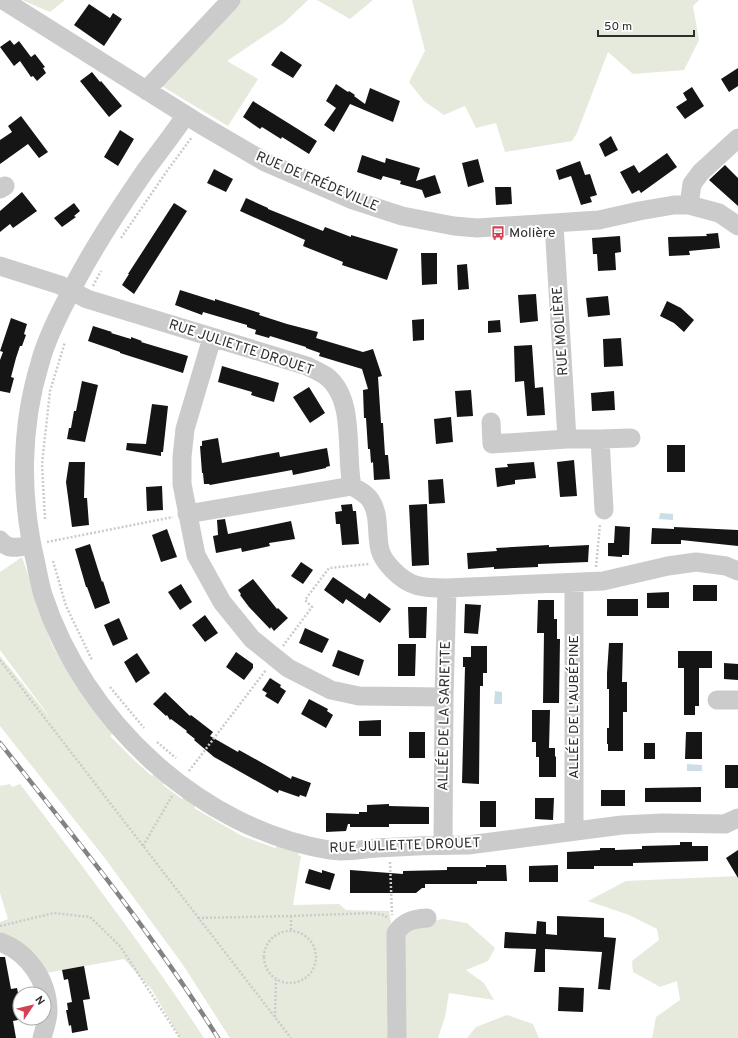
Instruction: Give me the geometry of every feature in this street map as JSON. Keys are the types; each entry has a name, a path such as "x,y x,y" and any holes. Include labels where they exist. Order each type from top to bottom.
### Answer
{"street":[{"name":"RUE DE FRÉDEVILLE","path":"3,0 147,91 265,162 353,200 402,216 454,226 477,228 599,220 639,210 674,205 689,205 718,213 738,226"},
{"path":"147,91 231,0"},
{"name":"RUE JULIETTE DROUET","path":"186,115 146,170 78,276 79,295 51,331 40,363 27,426 24,462 28,529 43,543 43,594 69,655 106,712 150,760 188,776 230,816 258,830 302,844 332,851 468,845 622,825 662,823 725,824 738,818"},
{"path":"689,205 692,184 701,172 738,138"},
{"name":"RUE MOLIÈRE","path":"554,224 567,439"},
{"path":"0,266 60,285 79,295"},
{"name":"RUE JULIETTE DROUET","path":"79,295 212,338 307,366 326,376 341,393 346,413 352,486"},
{"path":"212,338 185,429 182,457 182,477 196,555 222,602 252,640 288,668 331,690 359,696 444,697"},
{"path":"491,422 492,444 567,439 631,438"},
{"path":"600,439 604,510"},
{"path":"188,514 352,486 361,491 371,500 376,512 380,550 384,560 401,579 414,585 427,588 595,582 668,566 696,562 726,566 738,571"},
{"path":"0,540 3,544 14,548 43,543"},
{"name":"ALLÉE DE L'AUBÉPINE","path":"574,583 574,831"},
{"name":"ALLÉE DE LA SARIETTE","path":"443,845 444,697 447,588"},
{"path":"717,700 738,700"},
{"path":"397,1038 396,933 407,921 427,918"},
{"path":"0,942 7,944 22,955 35,968 46,990 48,1012 42,1038"}],"path":[{"path":"118,243 167,171 193,136"},
{"path":"79,295 104,266"},
{"path":"45,522 42,464 50,391 66,339"},
{"path":"595,582 601,516 604,510"},
{"path":"43,543 188,514"},
{"path":"51,556 66,606 92,660"},
{"path":"143,846 164,808 312,607 305,600 329,568 366,565 384,560"},
{"path":"0,660 291,1038"},
{"path":"109,686 144,729"},
{"path":"155,740 178,760"},
{"path":"184,765 188,776"},
{"path":"198,918 372,913 384,915 392,920 390,848"},
{"path":"0,926 54,913 90,917 120,946 180,1038"},
{"path":"291,916 291,931"},
{"path":"291,931 300,933 308,938 313,944 316,952 314,970 301,982 293,984 276,980 269,974 265,966 264,958 265,949 275,936 283,932 291,931"},
{"path":"275,1018 276,980"}],"shaded area":[{"path":"22,0 65,0 50,12"},
{"path":"239,0 308,0 285,22 227,61 258,79 228,126 160,85"},
{"path":"317,0 373,0 350,19"},
{"path":"412,0 699,0 693,6 699,40 684,70 633,74 608,52 577,133 572,141 505,152 496,123 476,128 465,106 444,115 424,101 409,82 425,51"},
{"path":"22,557 52,645 94,711 98,709 116,731 110,736 135,761 152,776 157,771 166,779 163,785 182,799 186,794 199,802 194,808 242,836 275,848 280,843 301,850 298,855 301,856 293,905 339,904 346,910 389,911 392,928 393,1038 230,1038 183,965 104,857 0,726 0,656 52,720 0,650 0,572"},
{"path":"10,784 12,787 20,784 138,942 204,1038 180,1038 152,990 124,959 46,973 0,933 0,922 8,919 0,893 0,786"},
{"path":"738,876 738,1038 652,1038 656,1017 680,1000 677,981 660,987 633,972 632,961 659,940 657,929 629,915 588,901 626,881"},
{"path":"443,919 467,923 495,948 488,961 466,970 484,983 494,1000 449,993 445,1017 438,1038 406,1038 400,937 408,926"},
{"path":"507,1015 533,1024 539,1038 467,1038 476,1027"}],"water":[{"path":"660,513 673,514 673,520 659,519"},
{"path":"495,691 502,692 502,704 494,704"},
{"path":"687,764 702,765 702,771 687,771"}],"building":[{"path":"89,4 110,18 113,13 122,19 104,46 74,25"},
{"path":"10,40 14,45 19,41 31,57 35,54 45,67 43,68 46,73 37,81 33,76 31,77 20,61 14,66 0,47"},
{"path":"281,51 302,65 293,78 271,65"},
{"path":"738,68 738,86 729,92 721,79"},
{"path":"92,72 122,106 109,117 80,81"},
{"path":"336,84 355,95 354,96 365,104 370,88 400,101 393,122 350,104 334,132 324,125 336,108 326,101"},
{"path":"692,87 704,106 685,119 676,107 687,100 683,93"},
{"path":"253,101 317,141 309,154 282,137 281,139 262,127 260,129 243,117"},
{"path":"21,116 48,152 39,158 28,144 0,164 0,140 12,132 8,126"},
{"path":"120,130 134,139 118,166 104,157"},
{"path":"611,136 618,150 605,157 599,144"},
{"path":"667,153 677,167 641,193 639,190 632,194 620,172 634,165 639,173"},
{"path":"362,155 385,163 386,158 420,168 416,181 435,175 441,193 425,198 422,190 400,184 401,181 383,176 381,180 357,172"},
{"path":"478,159 484,182 468,187 462,163"},
{"path":"580,161 585,175 590,174 597,195 590,197 592,202 581,205 571,176 559,180 556,170"},
{"path":"725,165 738,178 738,206 709,180"},
{"path":"214,169 233,179 226,192 207,183"},
{"path":"495,187 511,187 512,204 496,205"},
{"path":"22,192 37,211 13,228 10,224 0,232 0,211"},
{"path":"246,198 268,209 323,231 325,227 351,237 351,235 398,249 387,280 342,265 343,262 303,246 305,240 240,211"},
{"path":"74,203 80,211 74,216 76,217 62,227 54,218"},
{"path":"174,203 187,211 134,294 122,285"},
{"path":"718,233 720,248 689,251 690,255 669,256 668,237 707,236 706,234"},
{"path":"620,236 621,252 615,253 616,270 598,271 597,254 593,254 592,238"},
{"path":"421,253 437,253 437,284 422,285"},
{"path":"467,264 469,289 458,290 457,265"},
{"path":"180,290 215,301 215,299 260,313 259,315 287,324 318,332 316,338 363,352 373,349 382,376 378,377 381,423 383,423 385,455 388,455 390,479 374,480 373,462 371,463 370,449 368,449 366,418 364,418 363,390 368,389 362,369 319,356 320,353 306,347 270,336 269,338 255,334 256,330 247,327 247,325 203,312 202,315 175,305"},
{"path":"536,294 538,321 520,323 518,295"},
{"path":"608,296 610,315 588,317 586,298"},
{"path":"667,301 681,308 694,320 684,332 674,323 660,316"},
{"path":"11,318 27,324 24,334 26,335 22,346 20,346 11,377 14,378 10,393 0,391 0,360 3,352 0,351"},
{"path":"424,319 424,340 413,341 412,320"},
{"path":"500,320 501,332 488,333 488,321"},
{"path":"93,326 112,332 111,333 131,339 131,337 142,341 141,342 188,356 183,373 88,341"},
{"path":"621,338 623,366 604,367 603,339"},
{"path":"532,345 535,388 543,387 545,415 527,416 524,381 515,382 514,346"},
{"path":"222,366 279,383 274,402 251,395 252,392 218,382"},
{"path":"82,381 98,385 85,442 67,439 69,428 71,428 74,411 76,411"},
{"path":"309,387 325,413 310,423 293,397"},
{"path":"471,390 473,416 457,417 455,391"},
{"path":"614,391 615,410 592,411 591,393"},
{"path":"152,404 168,406 163,452 161,452 161,456 126,450 127,443 146,444"},
{"path":"451,417 453,442 436,444 434,419"},
{"path":"218,438 222,463 279,452 280,457 327,448 330,466 293,475 292,470 210,485 204,484 200,446 202,446 202,441"},
{"path":"667,445 685,445 685,472 667,472"},
{"path":"574,460 577,496 560,497 557,462"},
{"path":"69,462 85,462 84,498 87,498 89,525 72,527 66,482"},
{"path":"534,462 536,478 515,480 515,484 497,487 495,468 508,467 507,464"},
{"path":"443,479 445,503 429,504 428,480"},
{"path":"162,486 163,510 147,511 146,487"},
{"path":"352,504 353,511 356,511 359,544 342,545 340,524 336,524 335,512 342,511 341,505"},
{"path":"427,504 429,565 412,566 409,505"},
{"path":"225,519 228,534 291,521 295,539 269,543 270,546 242,552 241,548 216,553 213,536 218,535 217,520"},
{"path":"615,526 630,527 629,555 622,555 622,557 608,556 608,543 614,543"},
{"path":"674,527 738,530 738,546 681,540 681,544 651,544 652,528 674,529"},
{"path":"167,529 177,557 161,562 152,535"},
{"path":"90,544 110,603 95,609 86,587 75,549"},
{"path":"549,545 549,547 589,545 588,562 538,564 538,567 494,569 494,567 468,569 467,553 497,551 496,548"},
{"path":"301,562 313,570 303,584 291,576"},
{"path":"333,577 365,599 369,593 391,609 380,623 346,599 343,604 324,590"},
{"path":"253,579 277,609 278,608 288,618 274,631 271,627 270,629 249,607 240,595 241,594 238,590"},
{"path":"181,584 192,602 180,610 168,592"},
{"path":"693,585 717,585 717,601 693,601"},
{"path":"669,592 669,608 647,608 647,593"},
{"path":"607,599 638,599 638,616 607,616"},
{"path":"538,600 554,600 554,619 557,619 557,639 560,639 559,703 543,703 544,633 537,633"},
{"path":"465,604 481,605 478,634 464,633"},
{"path":"408,607 427,607 426,638 409,638"},
{"path":"205,615 218,633 205,642 192,625"},
{"path":"119,618 128,639 113,646 104,625"},
{"path":"305,628 329,639 322,653 299,643"},
{"path":"609,643 623,643 622,682 627,682 627,712 623,712 623,751 608,751 607,744 607,728 609,728 609,689 607,689 607,673"},
{"path":"398,644 416,644 415,676 398,676"},
{"path":"471,646 487,646 487,673 483,673 483,686 480,686 479,784 462,783 465,667 463,667 463,657 471,657"},
{"path":"338,650 364,660 359,676 332,666"},
{"path":"678,651 712,651 712,668 699,668 699,706 695,706 695,715 684,715 684,668 678,668"},
{"path":"236,652 253,664 253,668 244,680 226,667"},
{"path":"137,653 150,673 136,683 124,662"},
{"path":"724,663 738,664 738,680 724,679"},
{"path":"270,678 281,685 280,687 286,691 278,704 265,696 267,693 262,690"},
{"path":"165,692 190,716 191,715 213,732 210,736 238,752 239,750 291,779 292,776 311,783 306,797 300,795 299,797 279,790 278,793 214,757 194,740 195,739 186,732 187,731 171,719 170,720 167,715 166,716 153,704"},
{"path":"309,699 328,709 327,711 333,715 326,728 301,714"},
{"path":"532,710 550,710 549,748 555,748 556,777 539,777 539,757 536,757 536,742 532,742"},
{"path":"381,720 381,736 359,736 359,721"},
{"path":"409,732 425,732 425,758 409,758"},
{"path":"686,732 702,732 702,759 685,759"},
{"path":"644,743 655,743 655,759 644,759"},
{"path":"725,765 738,765 738,788 725,788"},
{"path":"701,787 701,802 645,802 645,788"},
{"path":"601,790 625,790 625,806 601,806"},
{"path":"535,798 554,798 553,820 535,819"},
{"path":"480,801 496,801 496,827 480,827"},
{"path":"389,804 389,806 429,807 429,824 389,824 389,827 350,827 350,824 348,824 346,831 326,832 326,813 359,814 359,812 367,812 367,805"},
{"path":"680,842 692,842 692,846 708,846 708,861 633,863 633,866 594,866 594,869 567,869 567,852 600,850 600,848 615,848 615,850 642,849 642,846 680,845"},
{"path":"738,850 738,878 726,858"},
{"path":"486,865 506,865 507,881 477,881 477,884 425,884 425,888 422,888 416,893 350,893 350,870 403,874 403,871 447,870 447,867 486,867"},
{"path":"558,865 558,882 529,882 529,866"},
{"path":"309,869 322,873 322,870 335,874 330,890 305,883"},
{"path":"557,916 604,918 604,937 616,938 610,990 598,989 602,952 545,949 545,972 534,972 536,949 504,948 505,932 536,934 537,921 546,922 546,934 557,935"},
{"path":"0,957 5,957 12,989 12,1026 14,1026 16,1038 0,1038"},
{"path":"84,966 90,999 83,1000 88,1030 72,1033 66,1010 68,1010 67,1003 72,1002 68,979 64,980 62,970"},
{"path":"559,987 584,988 583,1012 558,1011"}],"railway":[{"path":"0,743 140,924 193,999 218,1038"}],"place":[{"name":"Molière","path":"498,233"}]}
